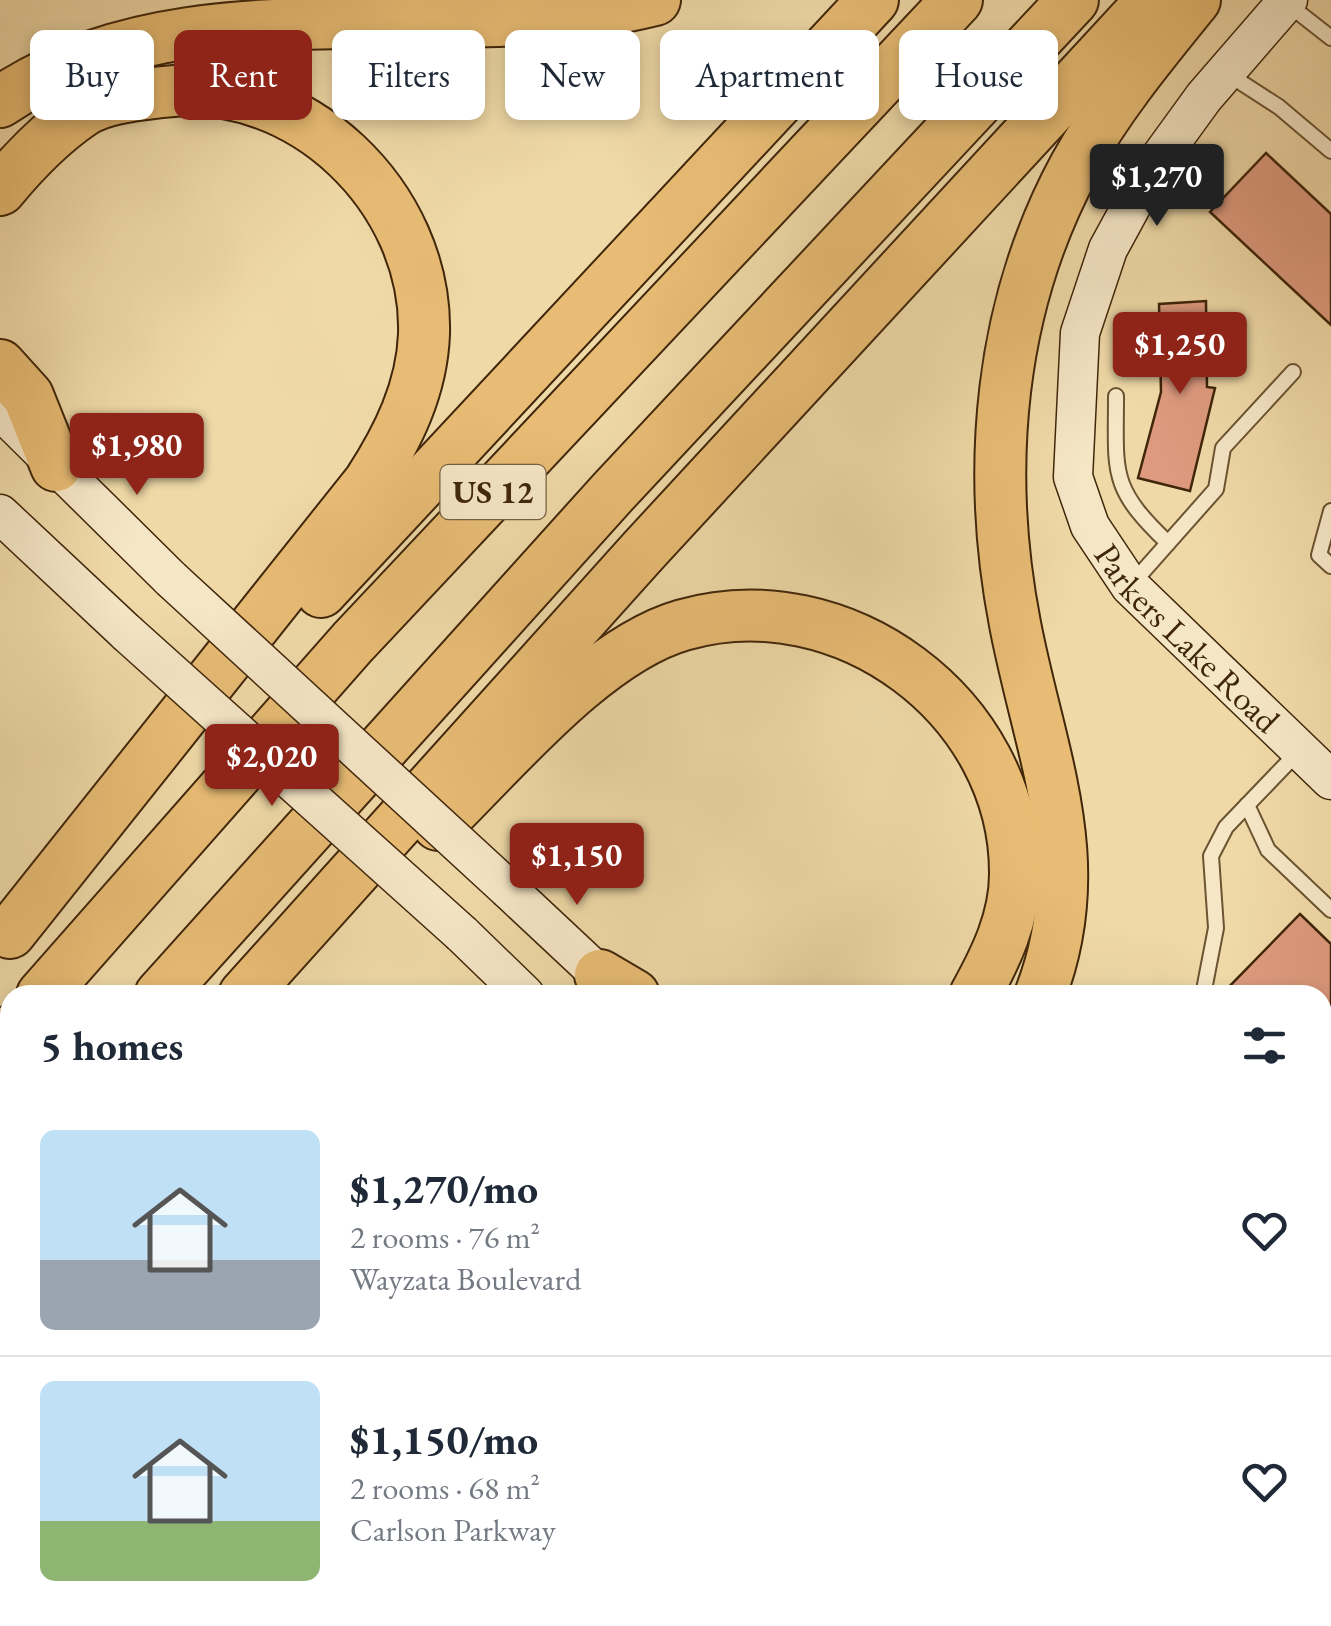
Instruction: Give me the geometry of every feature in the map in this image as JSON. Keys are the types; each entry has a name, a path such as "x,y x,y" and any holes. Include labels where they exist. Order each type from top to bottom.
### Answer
{"highway":[{"path":"0,102 76,55 154,30 277,20 517,20 655,0"},
{"path":"5,939 376,532 873,0"},
{"name":"US 12","path":"51,985 366,628 956,0"},
{"name":"US 12","path":"169,985 613,492 1073,0"},
{"path":"255,985 644,550 1152,0"},
{"path":"1043,985 1060,937 1064,894 1061,836 1004,558 1000,454 1008,363 1039,246 1076,164 1126,84 1194,0"},
{"path":"5,939 281,598 369,482 394,444 410,402 424,335 414,263 392,213 357,164 320,133 274,108 216,91 154,95"},
{"path":"0,159 36,132 62,120"},
{"path":"0,190 26,159 72,120"},
{"path":"0,365 28,396 56,466"},
{"path":"258,985 350,910 620,655 680,626 736,614 792,617 873,645 928,685 975,738 998,781 1013,839 1015,878 1009,917 984,978"}],"main road":[{"path":"1224,71 1287,1"},
{"name":"Parkers Lake Road","path":"1224,71 1151,170 1108,249 1080,333 1072,477 1090,526 1130,586 1331,780"},
{"path":"0,410 170,579 615,985"},
{"path":"0,514 515,985"}],"lane":[{"path":"1287,1 1331,38"},
{"path":"1224,71 1279,107 1331,151"},
{"path":"1130,586 1216,489 1223,448 1293,372"},
{"path":"1116,396 1116,468 1121,490 1135,512 1168,543"},
{"path":"1331,511 1319,554 1331,566"},
{"path":"1205,985 1216,928 1211,856 1226,827 1300,751"},
{"path":"1247,805 1268,850 1331,910"}],"building":[{"path":"1266,153 1331,214 1331,325 1210,212"},
{"path":"1206,301 1207,387 1215,388 1190,491 1138,478 1161,392 1159,304"},
{"path":"1300,914 1331,944 1331,985 1231,985"}]}
